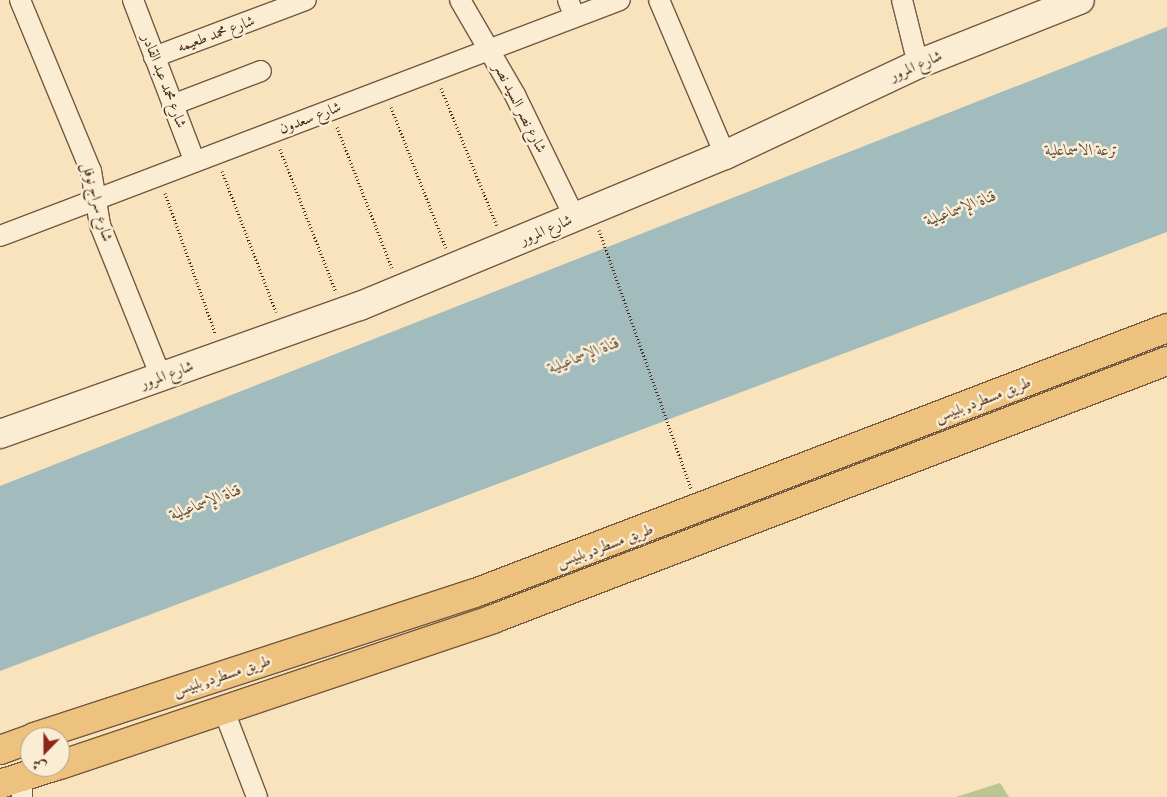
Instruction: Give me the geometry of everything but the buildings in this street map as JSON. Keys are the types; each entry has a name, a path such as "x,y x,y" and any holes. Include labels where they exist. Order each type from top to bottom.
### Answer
{"main road":[{"name":"شارع المرور","path":"0,434 285,333 400,290 725,155 918,64 1080,0"},
{"name":"طريق مسطرد, بلبيس","path":"63,727 475,594 1167,328"},
{"name":"طريق مسطرد, بلبيس","path":"70,761 224,711 493,619 1167,361"},
{"path":"0,750 20,743"},
{"name":"طريق مسطرد, بلبيس","path":"15,786 34,777"}],"street":[{"name":"شارع سراج نوفل","path":"20,0 91,171 104,235 161,377"},
{"name":"شارع محمد عبد القادر","path":"133,0 195,162"},
{"name":"شارع محمد طعيمه","path":"154,57 275,5 306,0"},
{"name":"شارع نصر السيد نصر","path":"460,0 584,214"},
{"name":"شارع سعدون","path":"0,236 490,50 571,9 620,0"},
{"path":"659,0 725,155"},
{"path":"902,0 918,64"},
{"path":"172,105 261,71"},
{"path":"224,711 257,797"}],"path":[{"path":"434,71 505,247"},
{"path":"384,90 454,268"},
{"path":"330,110 400,290"},
{"path":"274,132 343,312"},
{"path":"215,154 285,333"},
{"path":"159,176 223,355"},
{"path":"584,214 610,261 686,476"}],"green space":[{"path":"1000,783 1009,797 956,797"}],"water":[{"path":"1167,27 1167,232 0,671 0,486"}],"water label":[{"name":"ترعة الاسماعلية","path":"1082,150"},
{"name":"قناة الإسماعيلية","path":"961,208"},
{"name":"قناة الإسماعيلية","path":"584,355"},
{"name":"قناة الإسماعيلية","path":"206,502"}]}
